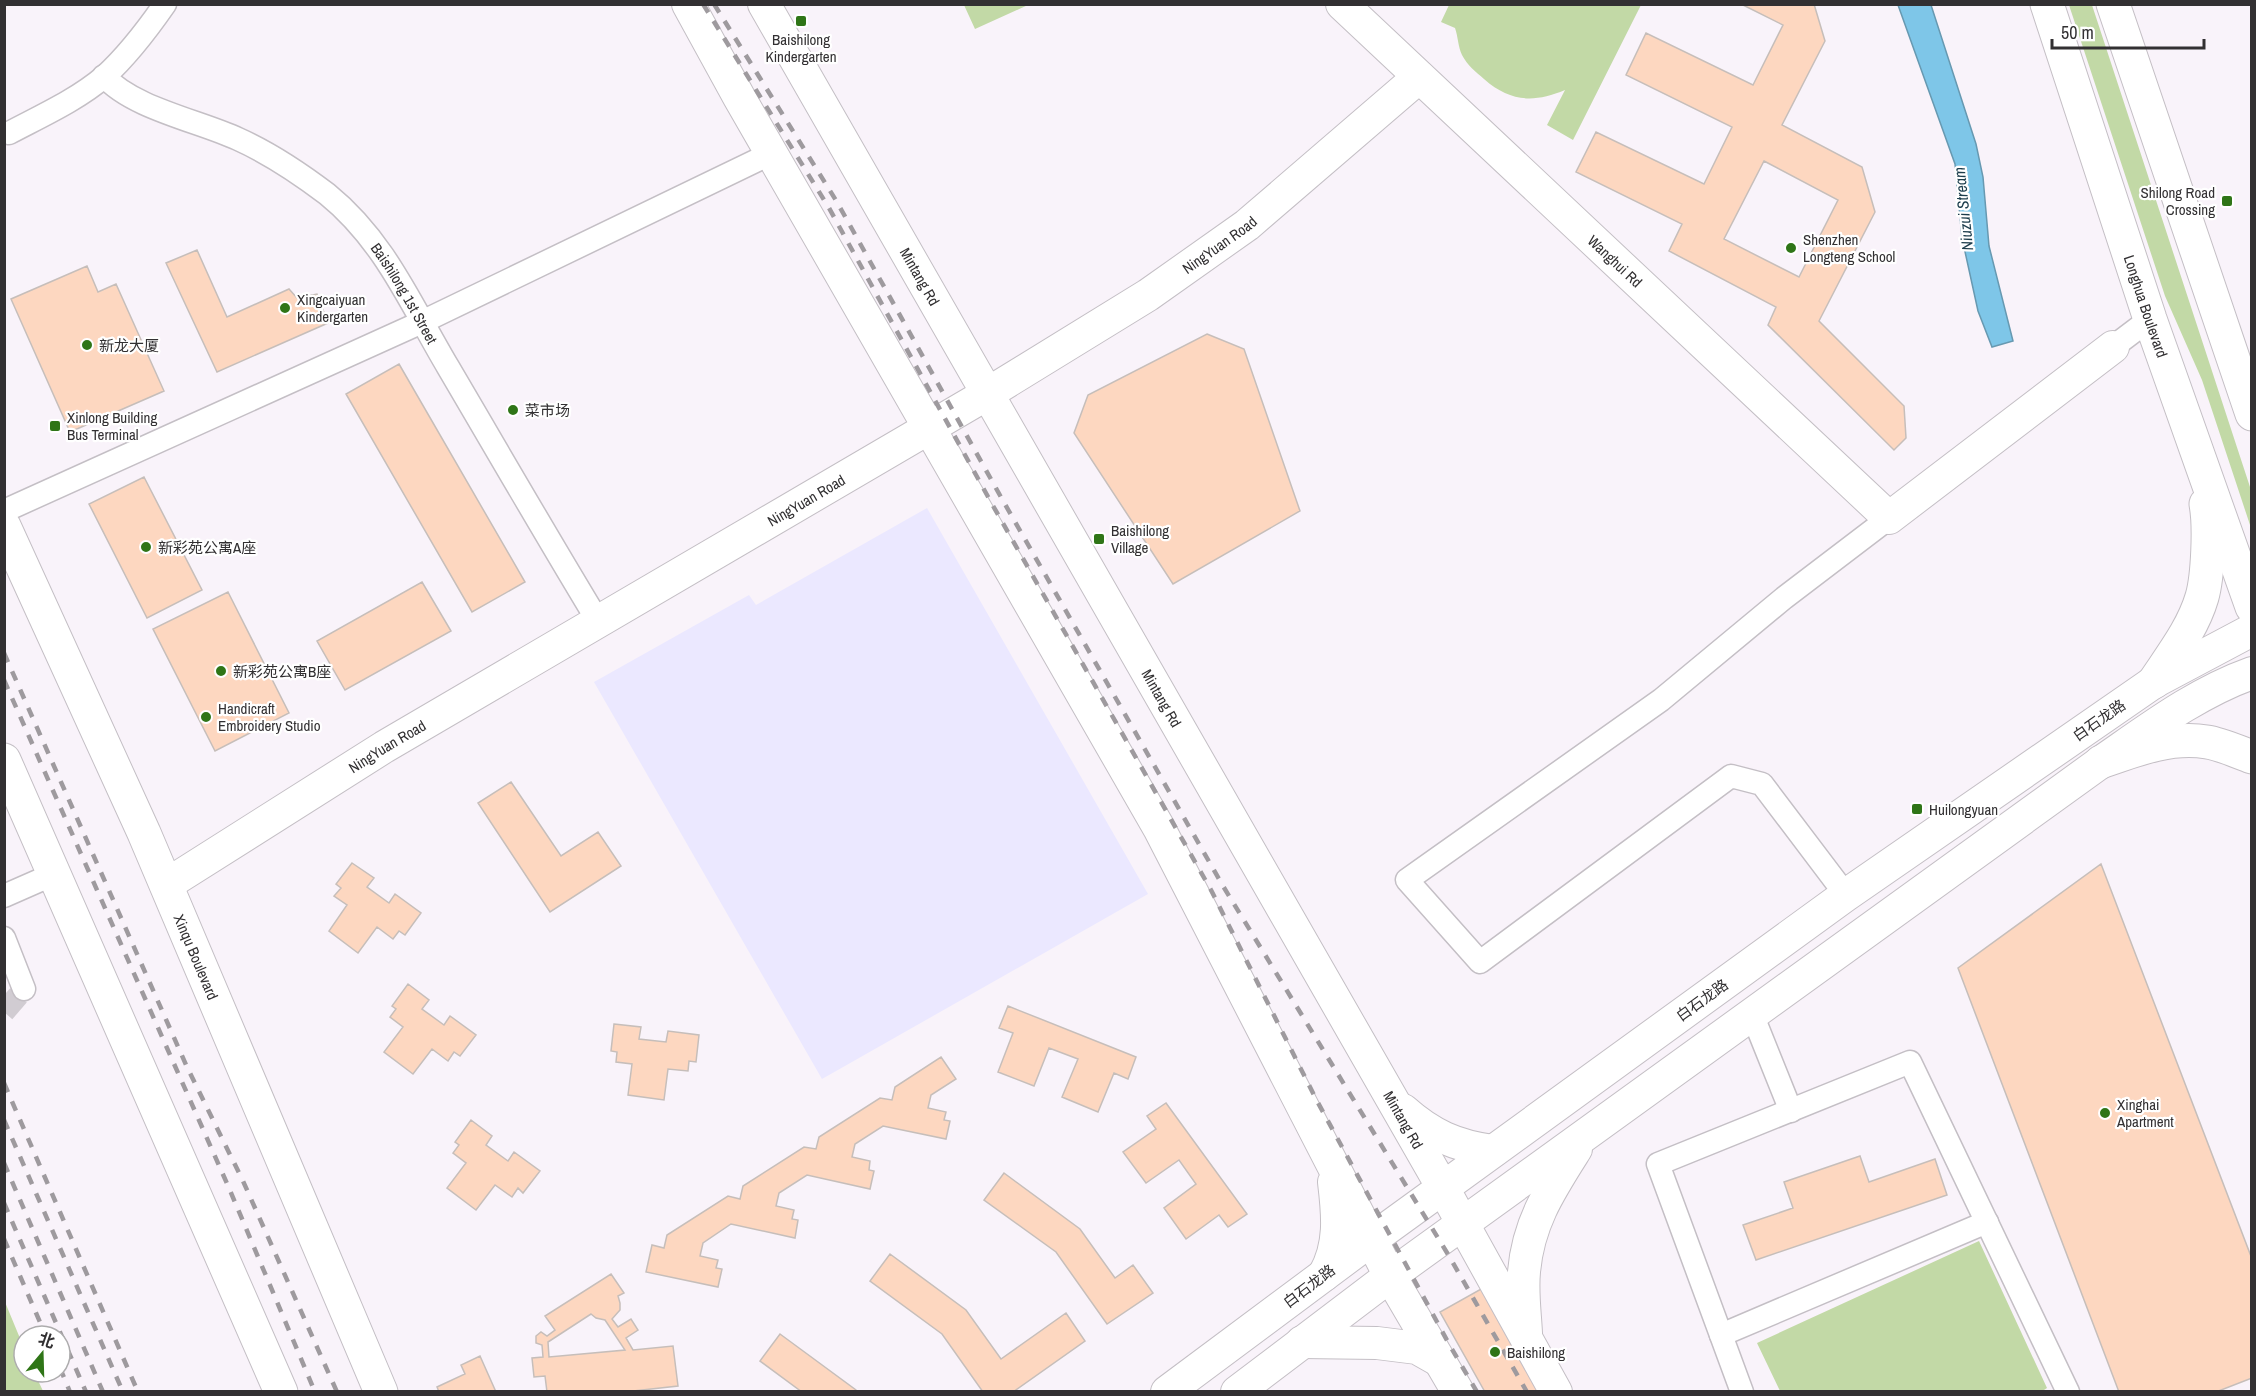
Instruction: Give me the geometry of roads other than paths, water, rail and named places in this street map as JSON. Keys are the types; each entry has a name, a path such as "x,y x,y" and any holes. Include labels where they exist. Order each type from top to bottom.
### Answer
{"main road":[{"path":"688,4 1160,828 1389,1276 1458,1392"},
{"name":"Mintang Rd","path":"764,4 1443,1188 1461,1225 1556,1392"},
{"name":"Wanghui Rd","path":"1342,4 1889,518"},
{"name":"Longhua Boulevard","path":"2047,4 2150,319 2252,607"},
{"path":"2113,4 2252,414"},
{"name":"NingYuan Road","path":"166,885 384,747 987,394 1148,295 1201,260 1247,225 1419,77"},
{"path":"1889,518 2113,347"},
{"path":"2154,682 2184,637 2202,597 2207,512 2199,455"},
{"name":"Xinqu Boulevard","path":"4,526 166,885 381,1392"},
{"name":"白石龙路","path":"1167,1392 1371,1240 1846,895 2154,682 2252,630"},
{"path":"1237,1392 1389,1276 2101,762 2160,721 2212,689 2252,673"},
{"path":"2101,762 2153,744 2180,741 2207,742 2252,757"},
{"path":"4,760 281,1392"},
{"path":"1391,1098 1417,1122 1445,1139 1466,1147 1493,1151"},
{"path":"1526,1340 1523,1275 1528,1240 1542,1203 1585,1136"},
{"path":"1324,1275 1331,1263 1337,1239 1338,1216 1333,1166"},
{"path":"1302,1342 1377,1343 1417,1348 1440,1361"}],"street":[{"path":"9,133 69,101 104,76 143,36 165,4"},
{"name":"Baishilong 1st Street","path":"104,76 114,88 133,98 240,140 327,194 375,243 391,265 422,322 598,621"},
{"path":"4,511 422,322 772,153"},
{"path":"2113,347 2150,319"},
{"path":"1846,895 1762,784 1731,776 1480,962 1407,880 1661,700 1784,598 1889,518"},
{"path":"4,896 54,874"},
{"path":"4,938 24,989"},
{"path":"1752,1014 1791,1112"},
{"path":"1742,1392 1658,1164 1910,1062 2068,1392"},
{"path":"1721,1335 1987,1222"}],"water":[{"name":"Niuzui Stream","path":"1898,5 1931,5 1976,144 1983,177 1989,246 2013,341 1992,347 1978,311 1962,238 1955,164"}],"tunnel":[{"path":"4,1012 24,989"}],"railway":[{"path":"703,4 829,208 992,504 1211,890 1316,1099 1477,1392"},
{"path":"714,4 837,202 1002,499 1223,886 1449,1256 1527,1392"},
{"path":"4,653 187,1067 243,1181 337,1392"},
{"path":"4,680 229,1188 315,1392"},
{"path":"4,1083 138,1392"},
{"path":"4,1120 123,1392"},
{"path":"4,1163 103,1392"},
{"path":"4,1203 86,1392"},
{"path":"4,1239 41,1324"},
{"path":"67,1384 70,1392"}],"place":[{"name":"Baishilong Kindergarten","path":"801,21"},
{"name":"Shilong Road Crossing","path":"2227,201"},
{"name":"Shenzhen Longteng School","path":"1791,248"},
{"name":"Xingcaiyuan Kindergarten","path":"285,308"},
{"name":"新龙大厦","path":"87,345"},
{"name":"菜市场","path":"513,410"},
{"name":"Xinlong Building Bus Terminal","path":"55,426"},
{"name":"Baishilong Village","path":"1099,539"},
{"name":"新彩苑公寓A座","path":"146,547"},
{"name":"新彩苑公寓B座","path":"221,671"},
{"name":"Handicraft Embroidery Studio","path":"206,717"},
{"name":"Huilongyuan","path":"1917,809"},
{"name":"Xinghai Apartment","path":"2105,1113"},
{"name":"Baishilong","path":"1495,1352"}]}
